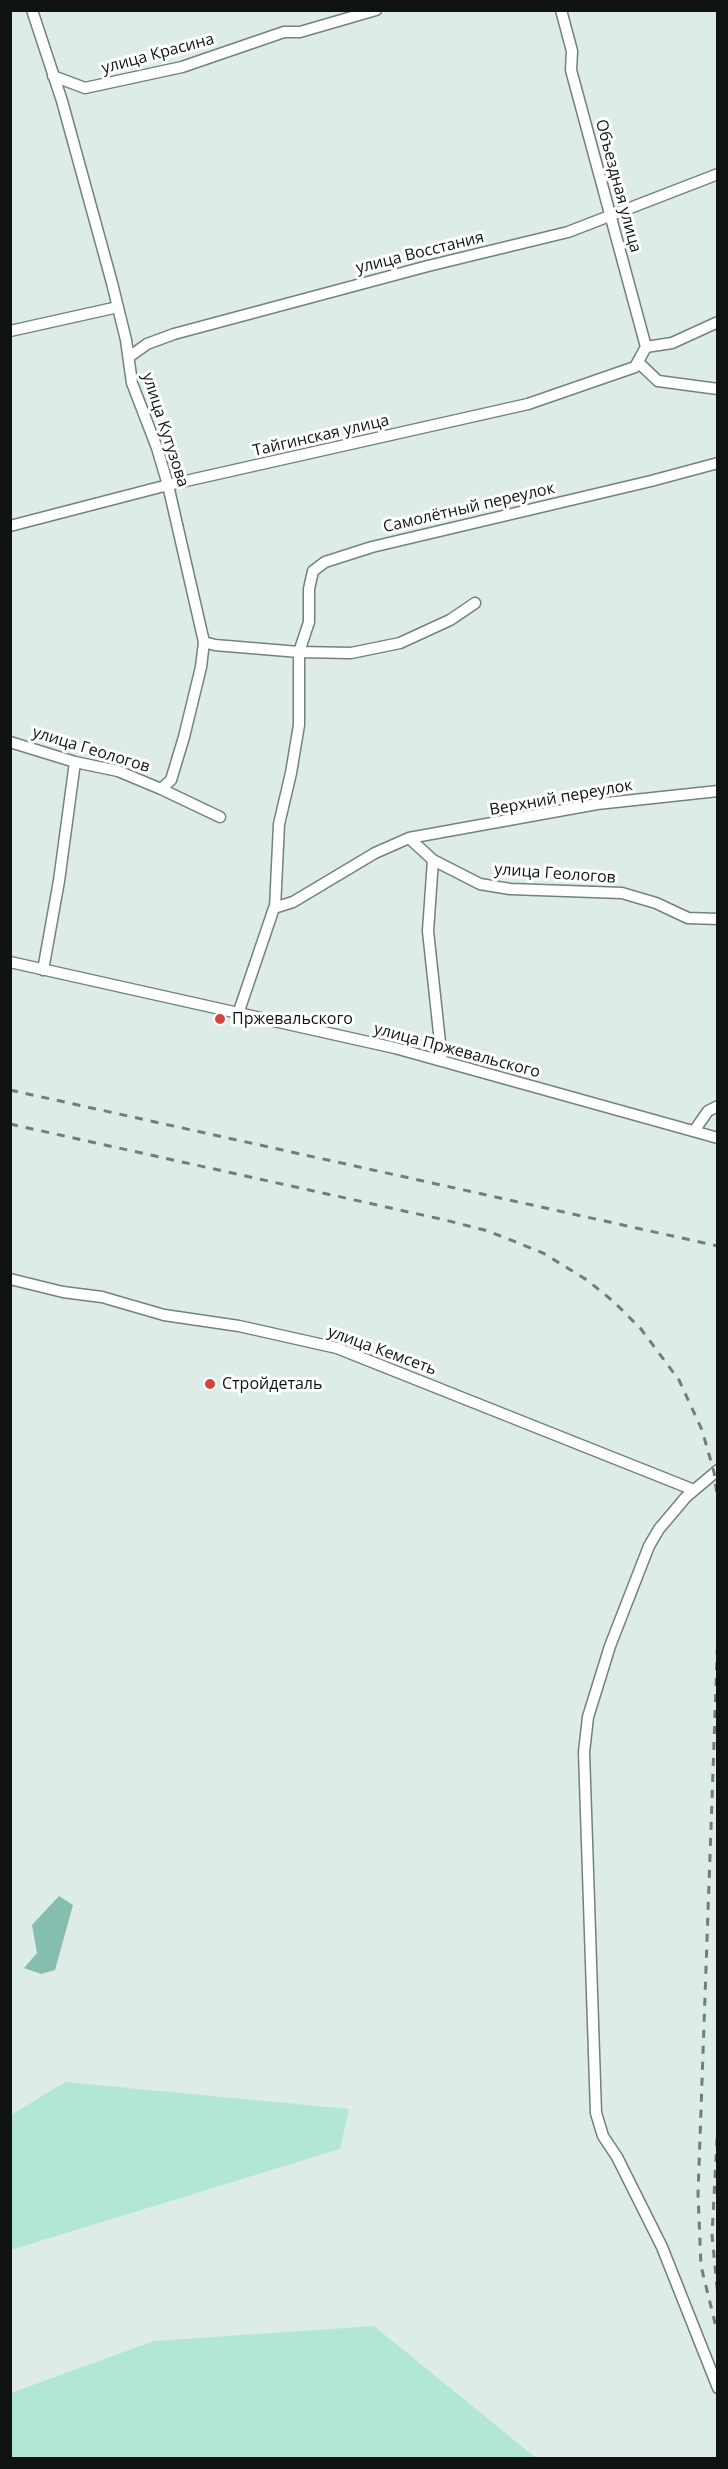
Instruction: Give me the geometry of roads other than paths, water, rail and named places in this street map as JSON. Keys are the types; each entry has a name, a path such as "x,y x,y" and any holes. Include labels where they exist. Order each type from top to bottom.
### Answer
{"street":[{"name":"улица Кутузова","path":"32,10 53,76 118,307 126,340 132,383 157,448 168,485 204,642 201,667 184,737 171,780 161,789"},
{"name":"улица Красина","path":"53,76 85,88 182,67 284,32 300,32 376,10"},
{"name":"Объездная улица","path":"561,10 572,51 571,70 646,347"},
{"name":"улица Восстания","path":"129,357 147,344 174,334 428,266 568,232 717,174"},
{"path":"10,332 118,307"},
{"path":"717,322 672,343 646,347 637,365 658,381 717,388"},
{"path":"126,340 147,344"},
{"name":"Тайгинская улица","path":"10,526 168,485 528,404 637,365"},
{"name":"Самолётный переулок","path":"238,1014 275,908 279,824 299,725 299,652 309,622 309,589 313,571 325,562 372,547 651,481 717,463"},
{"path":"204,642 215,645 299,652 351,652 400,643 450,620 475,603"},
{"name":"улица Геологов","path":"10,742 75,762 118,771 220,817"},
{"path":"43,970 59,881 75,762"},
{"name":"Верхний переулок","path":"409,838 597,804 717,791"},
{"path":"275,908 293,902 375,853 409,838"},
{"name":"улица Геологов","path":"409,838 433,860 480,884 510,889 622,893 656,903 688,918 717,920"},
{"path":"433,860 428,931 442,1061"},
{"name":"улица Пржевальского","path":"10,962 395,1048 717,1138"},
{"path":"694,1131 708,1111 717,1106"},
{"name":"улица Кемсеть","path":"10,1279 63,1292 102,1297 164,1315 239,1326 337,1348 690,1494"},
{"path":"717,1470 690,1494 659,1529 639,1568 610,1646 588,1716 584,1752 596,2113 603,2136 617,2157 662,2247 717,2388"}],"railway":[{"path":"10,1090 718,1246"},
{"path":"10,1124 445,1220 488,1231 543,1253 587,1280 614,1302 641,1329 679,1380 702,1430 714,1472 718,1502"},
{"path":"718,1630 698,2194 701,2266 718,2335"},
{"path":"718,2122 712,2235 718,2296"}],"place":[{"name":"Пржевальского","path":"220,1019"},
{"name":"Стройдеталь","path":"210,1384"}]}
